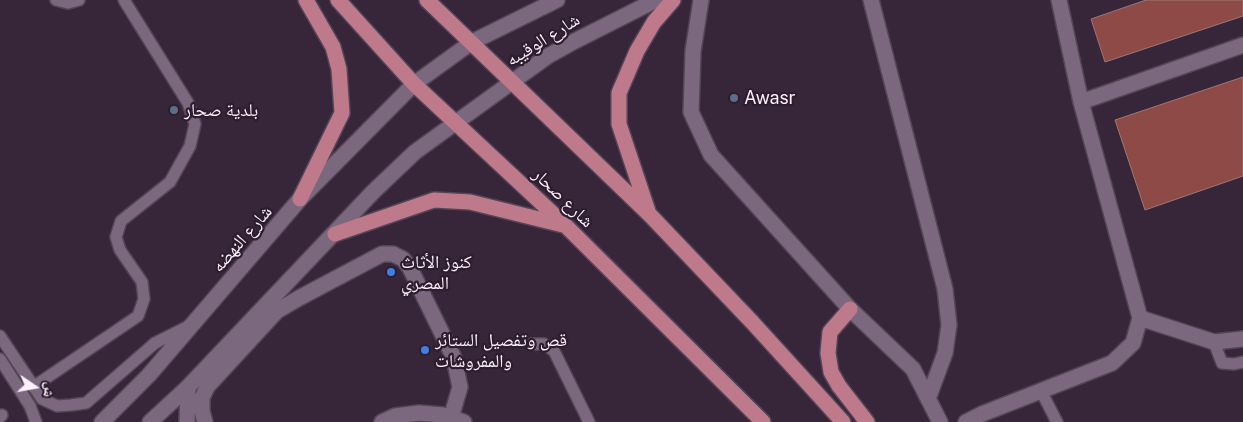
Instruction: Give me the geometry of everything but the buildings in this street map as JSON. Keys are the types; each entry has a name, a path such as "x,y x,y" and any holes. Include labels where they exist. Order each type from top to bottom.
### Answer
{"main road":[{"path":"300,199 342,113 339,69 333,46 306,0"},
{"name":"شارع صحار","path":"338,0 414,84 565,225 762,422"},
{"path":"427,0 650,215 752,322 843,422"},
{"path":"650,215 619,124 619,94 637,51 654,22 673,0"},
{"path":"335,234 434,200 470,202 565,225"},
{"path":"850,309 830,332 828,353 831,372 866,422"}],"street":[{"name":"شارع الوقيبه","path":"414,84 472,42 557,0"},
{"name":"شارع الوقيبه","path":"455,122 548,56 575,40 656,0"},
{"path":"701,0 694,51 690,112 711,155 850,309 913,370 940,422"},
{"path":"871,0 945,289 949,325 945,353 928,399"},
{"path":"966,422 1112,363 1132,343 1140,318 1081,102 1059,0"},
{"path":"1081,102 1243,45"},
{"name":"شارع النهضه","path":"102,422 149,375 300,199 414,84"},
{"path":"150,422 188,387 374,192 415,152 455,122"},
{"path":"205,422 202,411 202,398 207,387 277,311 382,254 393,254 403,260 410,268 454,358 460,387 458,420 443,415 419,413 395,416 382,422"},
{"path":"1140,318 1214,342 1243,340"},
{"path":"187,422 188,387"}],"lane":[{"path":"56,0 68,3 79,0"},
{"path":"33,387 138,316 144,299 142,282 120,250 116,237 121,221 170,182 190,146 195,124 188,103 124,0"},
{"path":"0,336 42,399 57,406 86,403 155,343 192,324"},
{"path":"1214,342 1222,363 1234,364 1243,362"},
{"path":"532,344 544,344 554,351 589,422"},
{"path":"0,359 30,406 36,422"},
{"path":"1041,391 1056,422"}],"place":[{"name":"Awasr","path":"734,98"},
{"name":"بلدية صحار","path":"174,110"},
{"name":"كنوز الأثاث المصري","path":"391,272"},
{"name":"قص وتفصيل الستائر والمفروشات","path":"425,350"}]}
